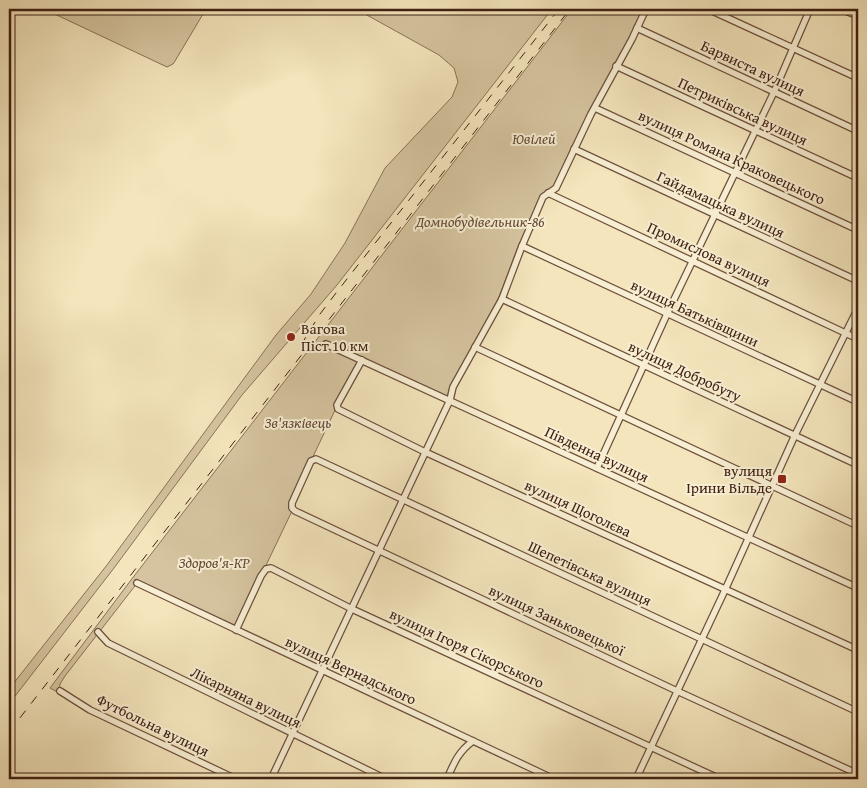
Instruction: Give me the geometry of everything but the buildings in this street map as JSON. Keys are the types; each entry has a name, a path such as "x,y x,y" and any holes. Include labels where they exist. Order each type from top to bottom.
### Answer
{"street":[{"path":"271,779 450,400 453,387 502,299 538,207 543,198 556,188 646,9"},
{"path":"708,9 858,78"},
{"path":"597,468 667,314 756,131 810,9"},
{"path":"841,9 858,16"},
{"name":"Барвиста вулиця","path":"637,28 858,131"},
{"name":"Петриківська вулиця","path":"616,66 858,178"},
{"name":"вулиця Романа Краковецького","path":"595,108 858,230"},
{"name":"Гайдамацька вулиця","path":"574,149 858,281"},
{"name":"Промислова вулиця","path":"548,193 858,339"},
{"name":"вулиця Батьківщини","path":"522,246 858,402"},
{"name":"вулиця Добробуту","path":"502,299 858,465"},
{"path":"636,779 795,436 858,308"},
{"name":"Південна вулиця","path":"326,344 858,588"},
{"path":"475,348 858,526"},
{"name":"вулиця Щоголєва","path":"362,360 337,407 425,452 858,650"},
{"name":"Шепетівська вулиця","path":"311,461 316,459 858,712"},
{"name":"вулиця Заньковецької","path":"311,461 292,503 292,508 677,691 858,774"},
{"name":"вулиця Ігоря Сікорського","path":"236,630 260,576 266,569 270,568 352,609 720,779"},
{"name":"вулиця Вернадського","path":"137,583 554,779"},
{"name":"Лікарняна вулиця","path":"98,632 108,643 386,779"},
{"name":"Футбольна вулиця","path":"60,691 90,710 236,779"},
{"path":"447,779 458,754 473,741"}],"green space":[{"path":"44,9 206,9 173,64 167,67"},
{"path":"356,9 552,9 337,285 242,395 114,568 9,704 9,689 107,565 276,335 311,294 345,243 385,168 452,97 458,82 454,68 439,55"},
{"path":"572,9 645,9 555,188 551,191 546,190 519,244 499,297 447,396 388,369 361,360 291,503 292,511 236,628 138,582 65,676 60,684 59,693 50,688 131,580"}],"railway":[{"path":"301,345 320,314 336,293 559,9"},
{"path":"9,732 570,9"}],"place":[{"name":"Вагова Піст 10 км","path":"291,337"},
{"name":"вулиця Ірини Вільде","path":"782,479"}],"park label":[{"name":"Ювілей","path":"534,138"},
{"name":"Домнобудівельник-86","path":"480,221"},
{"name":"Зв'язківець","path":"298,422"},
{"name":"Здоров'я-КР","path":"214,562"}]}
